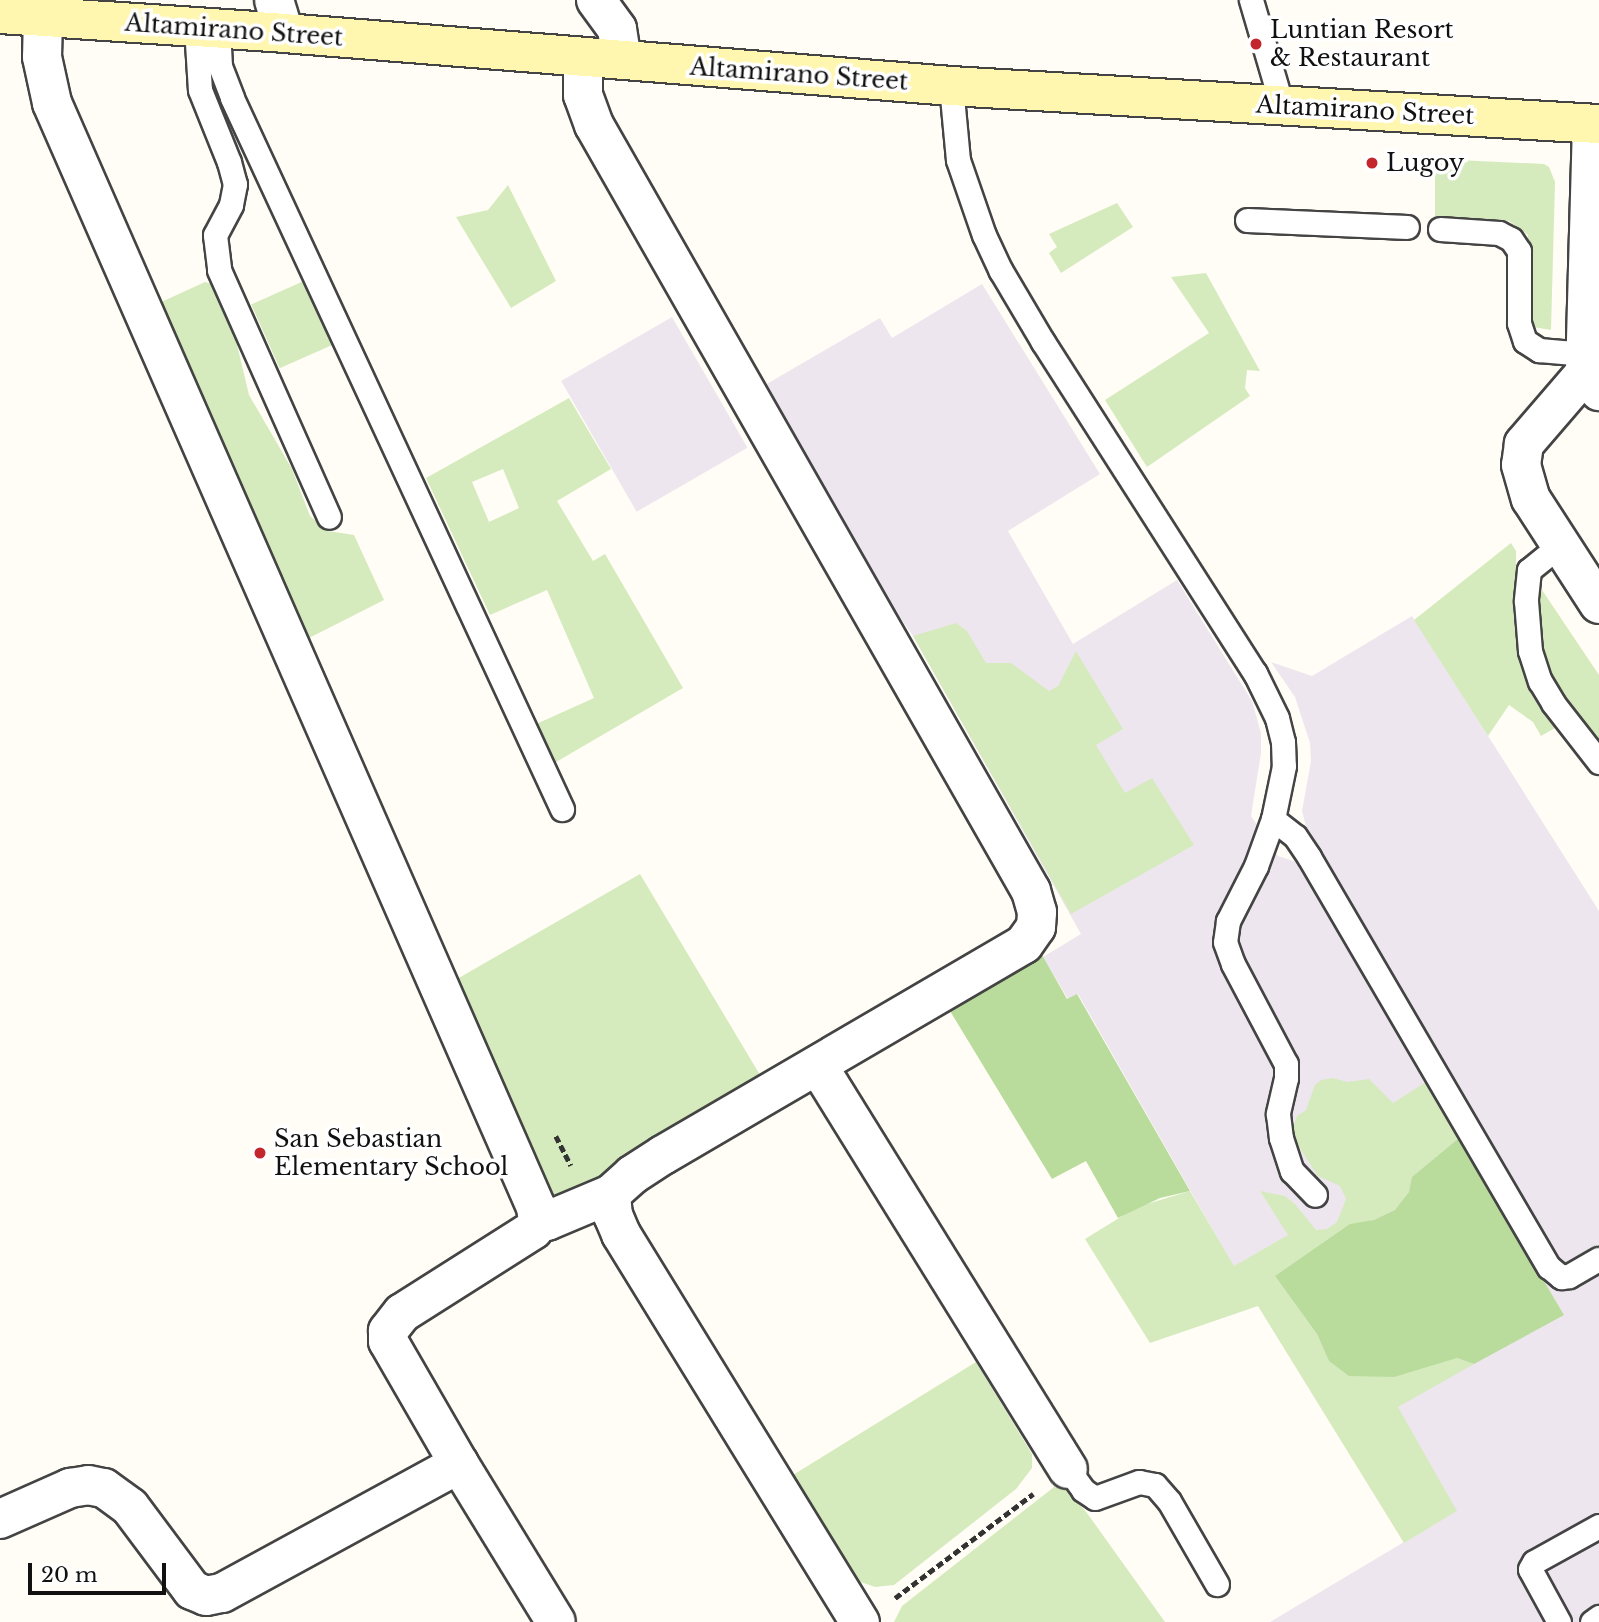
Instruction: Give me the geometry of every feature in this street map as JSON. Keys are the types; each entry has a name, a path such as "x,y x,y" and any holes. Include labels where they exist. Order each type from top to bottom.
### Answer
{"main road":[{"name":"Altamirano Street","path":"0,14 207,27 279,16 583,57 951,86 1595,124"}],"street":[{"path":"596,0 617,29 622,60"},
{"path":"43,17 42,57 52,103 534,1201 538,1221"},
{"path":"556,1622 393,1352 388,1331 402,1313 525,1236 538,1221 547,1221 611,1195 642,1167 1024,944 1035,927 1036,905 1031,891 594,125 583,95 583,57"},
{"path":"1595,124 1590,373 1533,433 1522,454 1526,488 1599,604"},
{"path":"818,1066 1068,1469"},
{"path":"611,1195 613,1214 621,1234 872,1614"},
{"path":"0,1518 70,1488 88,1485 104,1488 130,1507 192,1590 206,1596 222,1593 459,1464"}],"lane":[{"path":"1251,0 1282,106"},
{"path":"207,27 200,90 235,184 230,205 215,235 219,270 329,517"},
{"path":"207,27 229,90 562,809"},
{"path":"951,86 958,160 979,222 1002,271 1043,342 1255,673 1281,730 1284,754 1273,819 1256,866 1231,913 1225,942 1233,964 1286,1064 1286,1078 1278,1114 1281,1138 1292,1171 1315,1195"},
{"path":"1247,220 1408,227"},
{"path":"1440,229 1499,233 1511,239 1519,251 1518,323 1525,341 1539,351 1590,373"},
{"path":"1560,545 1529,570 1526,601 1529,641 1536,671 1546,692 1599,762"},
{"path":"1273,819 1295,836 1309,856 1549,1267 1561,1277 1569,1276 1599,1259"},
{"path":"1068,1469 1083,1490 1095,1498 1139,1482 1155,1485 1169,1501 1217,1584"},
{"path":"1559,1622 1531,1569 1534,1562 1599,1526"},
{"path":"1592,1622 1599,1617"}],"path":[{"path":"872,1614 1068,1469"}],"shaded area":[{"path":"982,284 1100,474 1008,531 1073,644 1177,580 1252,701 1261,733 1261,753 1251,816 1278,856 1296,862 1308,834 1302,811 1311,761 1310,743 1295,697 1271,662 1312,676 1412,616 1599,911 1599,1622 1270,1622 1404,1542 1234,1267 1078,994 1068,999 1043,957 1081,934 913,636 873,578 760,388 880,318 892,338"},
{"path":"672,317 748,448 637,512 561,381"}],"green space":[{"path":"1435,159 1544,164 1549,167 1555,182 1551,330 1533,327 1526,308 1528,235 1509,221 1435,217"},
{"path":"508,185 556,281 511,308 456,217 488,210"},
{"path":"1117,203 1133,227 1061,273 1049,253 1057,247 1049,234"},
{"path":"1206,273 1260,371 1247,370 1245,388 1250,396 1147,467 1105,400 1209,333 1171,277"},
{"path":"306,280 334,344 280,368 251,304"},
{"path":"205,282 215,285 233,328 249,395 292,469 310,516 328,531 354,535 384,600 305,640 157,304"},
{"path":"569,398 611,469 557,501 593,561 605,554 683,688 551,765 534,725 594,698 547,590 490,615 426,478","holes":["503,469 519,508 489,522 472,482"]},
{"path":"1511,543 1516,551 1516,612 1524,673 1555,728 1541,736 1533,722 1509,705 1488,736 1414,620"},
{"path":"1540,587 1599,675 1599,743 1546,668 1540,627"},
{"path":"956,623 967,631 986,663 1011,663 1049,691 1058,686 1076,651 1123,729 1096,745 1125,793 1152,778 1194,845 1071,914 913,636"},
{"path":"640,874 763,1080 653,1149 555,1203 457,979"},
{"path":"1041,953 1067,999 1077,994 1190,1191 1160,1198 1118,1218 1086,1161 1052,1179 947,1006"},
{"path":"1333,1078 1347,1082 1369,1079 1393,1103 1426,1082 1459,1138 1412,1177 1409,1192 1395,1210 1374,1220 1350,1225 1275,1276 1317,1334 1329,1361 1457,1358 1474,1364 1398,1407 1457,1511 1404,1543 1258,1306 1150,1343 1085,1239 1137,1207 1190,1191 1234,1266 1288,1235 1260,1191 1285,1196 1316,1230 1327,1229 1337,1222 1346,1199 1340,1186 1318,1176 1297,1144 1293,1129 1297,1116 1306,1110 1315,1085 1321,1080"},
{"path":"1459,1138 1564,1315 1474,1364 1457,1358 1394,1377 1349,1376 1329,1361 1317,1334 1275,1276 1350,1224 1374,1220 1395,1210 1409,1192 1412,1177"},
{"path":"976,1362 1032,1454 1032,1468 1016,1489 894,1585 875,1587 849,1576 788,1478"},
{"path":"1062,1484 1087,1513 1165,1622 894,1622 902,1606 1054,1487"}],"place":[{"name":"Luntian Resort & Restaurant","path":"1256,44"},
{"name":"Lugoy","path":"1372,163"},
{"name":"San Sebastian Elementary School","path":"260,1153"}]}
